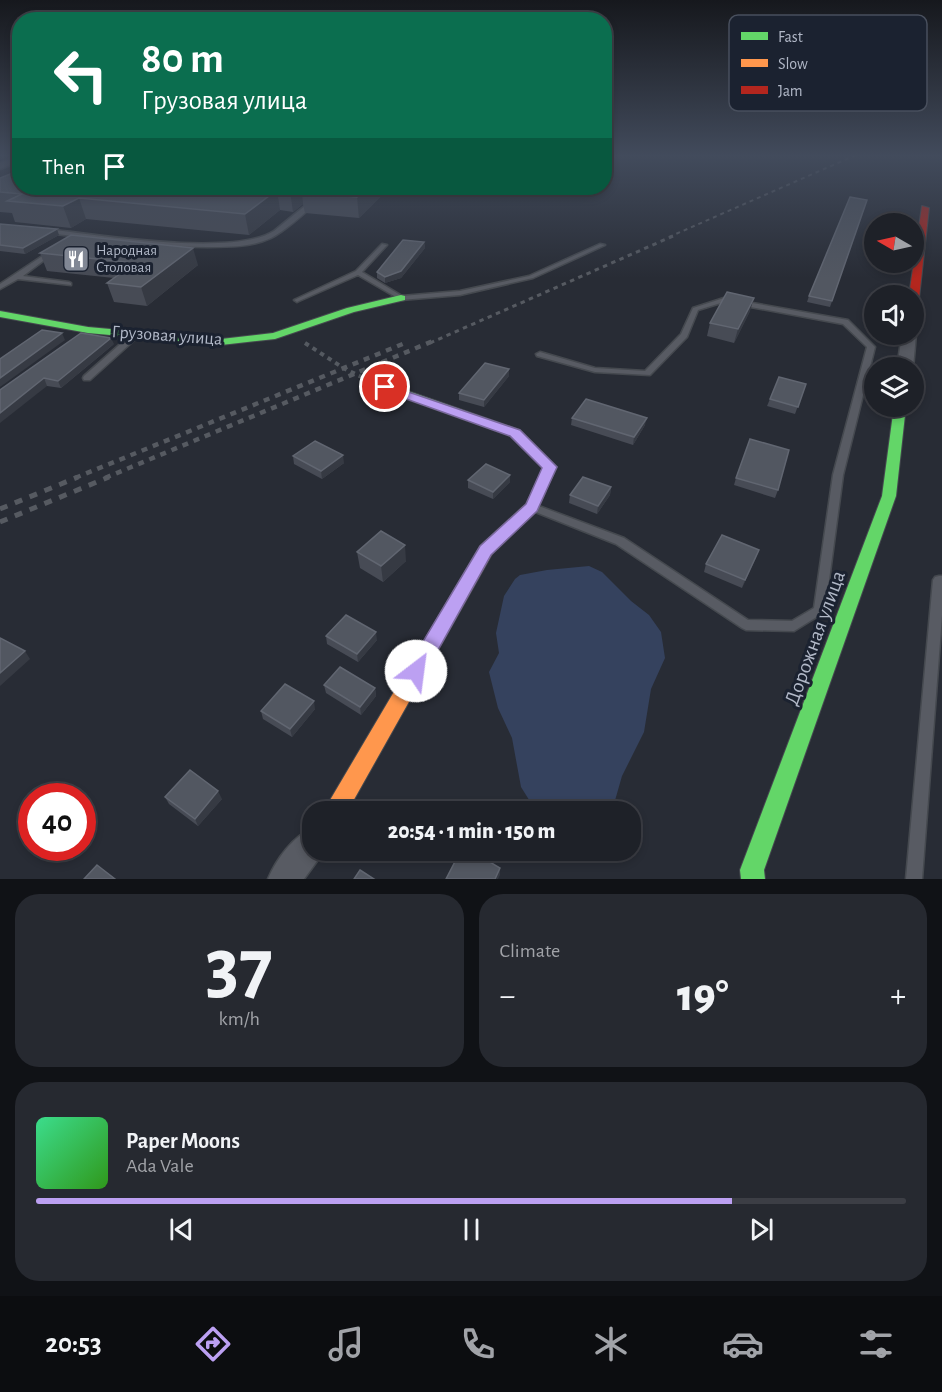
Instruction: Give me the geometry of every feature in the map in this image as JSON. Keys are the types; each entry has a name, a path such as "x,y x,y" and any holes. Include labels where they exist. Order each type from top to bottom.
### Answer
{"street":[{"path":"916,285 925,208"},
{"name":"Грузовая улица","path":"0,314 83,333 137,334 221,342 275,336 351,310 400,298"},
{"path":"340,801 486,550 532,507 550,467 515,433 385,387"},
{"name":"Дорожная улица","path":"753,879 752,870 889,496 899,417"},
{"path":"284,879 302,856"}],"lane":[{"path":"35,229 195,244 250,243 268,237 319,196"},
{"path":"73,240 82,234"},
{"path":"0,287 63,245"},
{"path":"297,300 358,272 384,245"},
{"path":"358,272 400,298 460,293 531,277 602,245"},
{"path":"17,277 69,284"},
{"path":"532,507 620,541 746,625 794,626 819,610 838,475 871,347 845,322 724,300 695,309 684,335 647,373 595,370 540,354"},
{"path":"87,378 137,334"},
{"path":"914,879 939,580 942,580"}],"path":[{"path":"275,336 310,344 356,375 385,387"}],"water":[{"path":"589,566 602,572 631,601 649,615 661,632 665,658 651,689 644,732 622,776 615,801 530,801 521,787 512,738 498,708 489,672 499,653 496,633 504,596 520,575"}],"building":[{"path":"18,196 269,196 245,214 79,198 63,206 7,201"},
{"path":"850,197 867,200 832,301 809,296"},
{"path":"0,224 57,229 23,248 0,245"},
{"path":"71,235 193,248 141,287 107,283 135,263 40,253"},
{"path":"403,240 424,242 401,271 385,277 377,272"},
{"path":"727,292 754,298 738,329 710,323"},
{"path":"42,330 62,333 0,378 0,359"},
{"path":"81,333 111,338 58,381 44,378 0,413 0,390"},
{"path":"485,363 509,369 484,400 459,393"},
{"path":"779,377 806,384 798,407 770,399"},
{"path":"586,399 647,418 634,437 572,418"},
{"path":"750,439 789,450 778,490 736,478"},
{"path":"315,441 343,455 321,471 293,456"},
{"path":"486,464 510,475 493,492 468,480"},
{"path":"583,477 611,487 598,506 570,495"},
{"path":"381,531 405,545 381,566 357,552"},
{"path":"722,535 759,550 745,580 706,564"},
{"path":"346,615 376,632 357,654 326,636"},
{"path":"0,638 25,651 0,673"},
{"path":"340,667 375,688 360,707 324,685"},
{"path":"285,684 314,701 290,729 261,711"},
{"path":"190,770 218,791 195,819 165,797"},
{"path":"455,861 488,861 500,868 495,879 446,879"},
{"path":"97,865 115,879 84,879"},
{"path":"360,870 374,879 354,879"}],"railway":[{"path":"669,237 762,196"},
{"path":"430,343 673,236"},
{"path":"105,478 433,341"},
{"path":"75,478 405,343"},
{"path":"0,509 78,477"},
{"path":"0,522 109,477"}],"traffic: fast":[{"path":"0,314 88,330 221,342 275,336 351,310 401,298"},
{"path":"385,387 515,433 550,467 539,491"},
{"path":"753,879 752,870 889,496 899,417"}],"traffic: slow":[{"path":"340,801 486,550 532,507 539,491"}],"traffic: jam":[{"path":"916,285 925,208"}],"place":[{"name":"Народная Столовая","path":"76,259"}],"route":[{"path":"385,387 515,433 550,467 532,507 486,550 416,671"}]}
